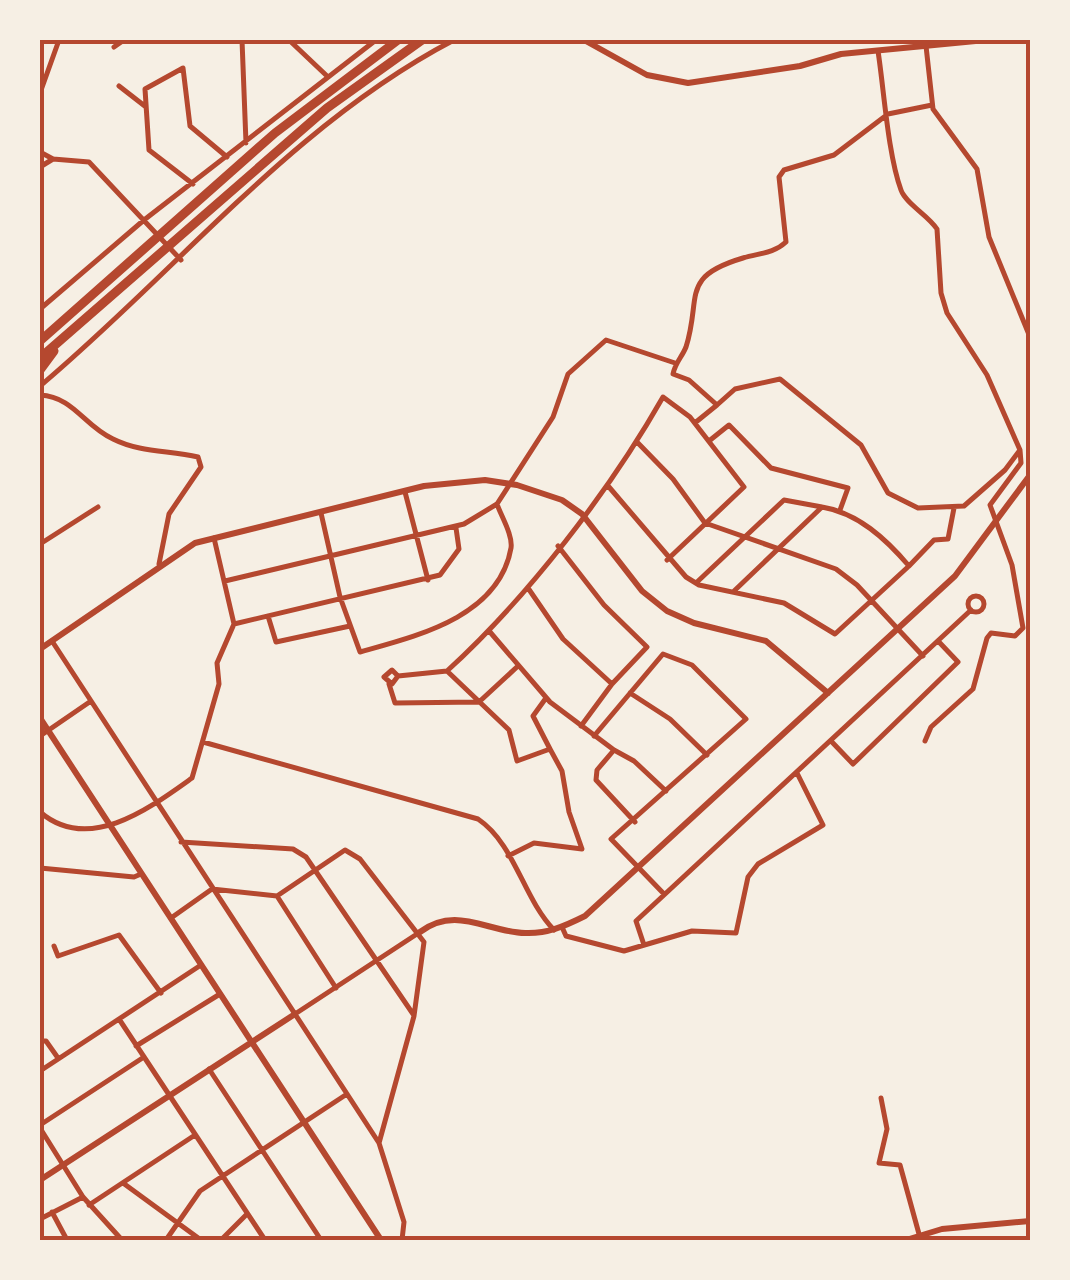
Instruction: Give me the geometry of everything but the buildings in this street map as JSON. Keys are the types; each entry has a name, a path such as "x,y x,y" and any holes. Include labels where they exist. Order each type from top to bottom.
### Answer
{"highway":[{"path":"40,338 274,133 398,40"},
{"path":"40,358 327,108 422,40"},
{"path":"40,370 61,341"}],"street":[{"path":"40,93 59,40"},
{"path":"114,47 124,40"},
{"path":"242,40 246,142"},
{"path":"289,40 328,76"},
{"path":"40,310 144,220 376,40"},
{"path":"40,386 181,260 313,132 392,73 454,40"},
{"path":"584,40 624,64 672,83 708,82 800,66 842,54 986,40"},
{"path":"888,40 890,50"},
{"path":"924,44 932,105 977,169 989,237 1030,337"},
{"path":"878,51 901,194 938,229 947,313 987,375 1020,450 1021,463 990,505 998,518 1022,628 1015,636 991,634 987,638 973,689 932,727 924,742"},
{"path":"193,184 149,150 145,89 183,68 190,126 227,157"},
{"path":"120,86 146,106"},
{"path":"716,405 689,380 673,374 687,344 693,292 701,278 723,264 777,250 786,242 778,177 784,170 834,155 888,114 932,105"},
{"path":"40,152 53,159 89,162 181,260"},
{"path":"40,167 53,159"},
{"path":"225,581 456,527 497,504 553,417 568,374 606,340 675,363"},
{"path":"695,423 735,389 780,379 861,445 888,493 918,508 964,506 1020,450"},
{"path":"40,396 60,396 108,438 134,448 198,456 201,467 183,490 161,535 159,564"},
{"path":"518,666 479,702 395,703 384,677 388,671 398,676 446,672 490,632 608,486 663,397 695,423 744,486 667,560"},
{"path":"709,440 729,425 770,468 848,488 840,510"},
{"path":"637,442 674,479 705,524 742,539 780,547 836,570 873,601 923,656"},
{"path":"40,1180 420,932 452,919 526,934 558,928 593,909 955,576 1030,475"},
{"path":"40,648 195,543 452,481 509,484 562,500 582,514 642,591 667,611 694,623 766,641 828,693"},
{"path":"608,486 667,560 696,583 784,603 835,634 934,540 948,539 954,507"},
{"path":"405,492 428,580"},
{"path":"696,583 784,500 840,510 888,541 908,566"},
{"path":"321,513 340,598 360,652 434,632 466,611 504,573 512,544 497,504"},
{"path":"40,544 98,507"},
{"path":"733,592 822,507"},
{"path":"234,624 428,580 454,562 459,541 456,527"},
{"path":"40,812 59,824 112,829 192,778 219,684 216,663 234,624 214,538"},
{"path":"558,546 626,630 647,647 612,684 581,726"},
{"path":"528,588 563,639 612,684"},
{"path":"644,946 636,921 971,610"},
{"path":"268,616 276,642 351,626"},
{"path":"490,632 546,698 634,761 667,792"},
{"path":"52,641 379,1143 404,1222 402,1240"},
{"path":"831,741 853,764 958,662 940,642"},
{"path":"594,736 663,654 692,666 746,719 635,822 611,838 664,895"},
{"path":"446,672 509,730 516,761 550,749"},
{"path":"389,684 398,676"},
{"path":"630,694 670,719 708,755"},
{"path":"508,856 534,843 582,849 568,812 562,771 533,716 546,698"},
{"path":"40,736 90,700"},
{"path":"40,718 381,1240"},
{"path":"203,742 471,815 484,823 508,856 536,910 566,936 616,950 705,929 736,933 748,876 758,864 824,825 797,774"},
{"path":"614,750 597,770 596,780 635,822"},
{"path":"182,842 293,848 317,869 414,1016"},
{"path":"171,918 212,890 277,896 345,850 350,852 420,932 424,956 414,1016 379,1143"},
{"path":"40,868 134,878 142,874"},
{"path":"277,896 336,988"},
{"path":"54,946 58,956 118,935 161,993"},
{"path":"40,1071 201,965"},
{"path":"136,1046 220,994"},
{"path":"119,1020 266,1240"},
{"path":"40,1040 46,1041 58,1058"},
{"path":"122,1240 83,1196 40,1126 144,1057"},
{"path":"209,1069 321,1240"},
{"path":"166,1240 200,1191 348,1094"},
{"path":"880,1098 887,1129 879,1164 900,1164 919,1234"},
{"path":"90,1205 195,1135"},
{"path":"123,1183 200,1240"},
{"path":"40,1219 83,1196"},
{"path":"52,1212 66,1240"},
{"path":"221,1240 248,1213"},
{"path":"906,1240 919,1234 1030,1221"}]}
